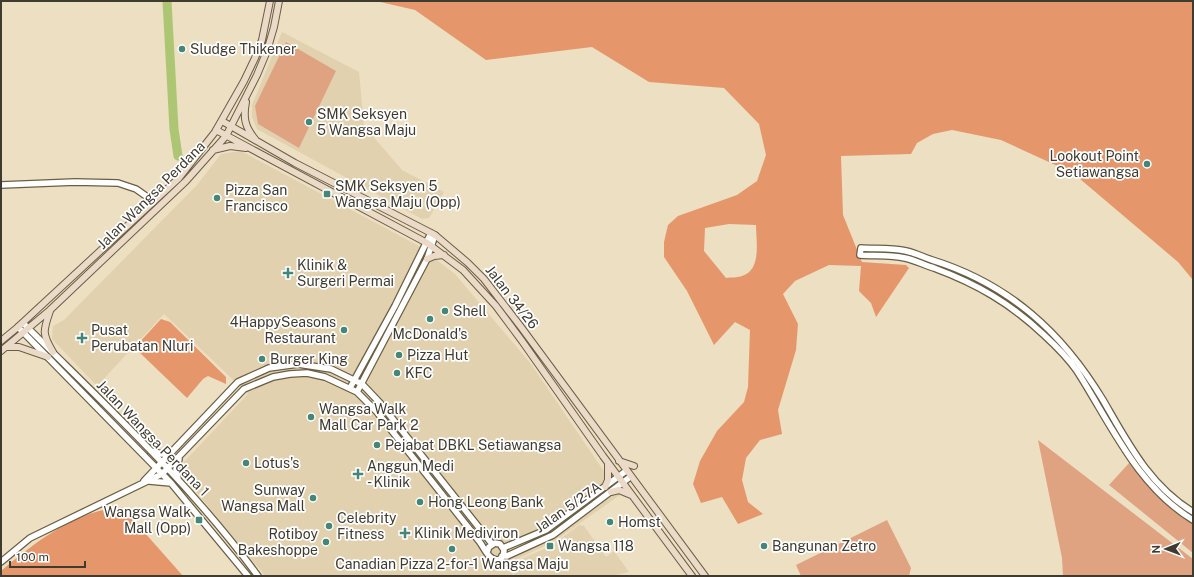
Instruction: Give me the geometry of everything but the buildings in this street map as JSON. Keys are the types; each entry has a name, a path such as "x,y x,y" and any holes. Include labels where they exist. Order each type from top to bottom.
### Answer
{"main road":[{"name":"Jalan Wangsa Perdana","path":"1,341 179,178 222,121 255,58 262,40 270,1"},
{"name":"Jalan Wangsa Perdana","path":"3,349 50,310 186,181 226,136 267,50 274,27 279,1"},
{"path":"247,94 244,117 249,131 258,142"},
{"name":"Jalan 34/26","path":"222,121 258,142 433,234 468,262 484,279 521,327 628,474 705,576"},
{"name":"Jalan 34/26","path":"216,130 430,244 463,270 496,306 632,496 692,576"},
{"path":"213,150 236,146 251,149"},
{"path":"428,260 434,256 444,255"},
{"path":"50,310 44,328 44,337 53,352"},
{"path":"3,349 19,347 48,357"},
{"path":"618,460 634,466"},
{"path":"605,487 608,480 608,462"},
{"path":"611,492 619,490 632,496"}],"street":[{"path":"1,185 75,182 118,183 136,189 153,201"},
{"path":"357,392 428,260 433,234"},
{"path":"350,388 430,244"},
{"path":"1193,512 1166,492 1148,472 1128,445 1081,364 1031,312 992,285 952,266 906,251 861,248 860,256 905,258 961,278 987,291 1029,321 1055,346 1076,370 1120,444 1153,488 1162,497 1193,520"},
{"name":"Jalan Wangsa Perdana 1","path":"23,322 168,468 237,548 258,576"},
{"name":"Jalan Wangsa Perdana 1","path":"18,327 171,483 248,576"},
{"path":"146,482 161,462 238,382 262,371 287,365 305,364 331,369 362,384 380,403 492,544"},
{"path":"1,562 30,538 162,474 244,389 259,382 290,374 307,373 325,377 357,392 377,412 490,557 494,560 502,556 503,548 498,544 492,544"},
{"path":"151,451 162,454 176,447"},
{"path":"178,479 176,465 181,455"},
{"path":"621,480 628,474"},
{"name":"Jalan 5/27A","path":"503,548 546,530 605,487 621,480"},
{"name":"Jalan 5/27A","path":"502,556 507,556 524,549 553,535 611,492 621,480"},
{"path":"146,482 171,483"},
{"path":"487,552 492,544"}],"shaded area":[{"path":"376,1 1193,1 1193,280 1178,262 1073,173 1001,140 952,130 933,134 917,143 911,154 841,156 843,215 862,262 906,265 909,268 876,317 871,303 859,291 861,266 829,265 795,281 783,294 798,324 796,350 778,410 782,434 760,440 746,458 742,480 748,502 763,514 738,524 722,497 701,503 693,484 700,461 717,431 744,402 748,387 750,330 735,322 714,345 687,291 664,257 664,242 668,225 678,216 737,195 757,181 766,155 759,124 724,88 649,82 592,47 486,60 415,10","holes":["729,224 756,225 757,247 753,268 742,276 726,278 704,251 705,228"]},
{"name":"SMK Seksyen 5 Wangsa Maju","path":"282,32 359,72 364,126 402,170 444,192 429,218 422,219 257,129 252,117 252,105"},
{"path":"286,42 336,71 299,148 258,124 255,106"},
{"path":"241,151 417,245 455,274 531,364 620,495 553,542 509,563 513,576 265,576 184,477 184,462 248,394 164,314 97,386 52,339 53,326 64,320 197,185 221,154"},
{"path":"161,319 170,322 226,377 226,384 208,376 203,379 187,398 138,351 138,344"},
{"path":"1038,440 1193,559 1193,576 1063,576 1062,558"},
{"path":"1130,462 1153,491 1193,523 1193,553 1109,485"},
{"path":"122,507 183,576 1,576 1,571 14,560 57,529 89,514 105,509"},
{"path":"887,520 911,568 909,576 801,576 796,565"},
{"name":"Wangsa 118","path":"579,525 584,526 606,557 614,551 629,572 611,576 515,576 513,572 519,560 553,545"}],"waterway":[{"path":"167,1 174,129 178,156"}],"place":[{"name":"Sludge Thikener","path":"182,49"},
{"name":"SMK Seksyen 5 Wangsa Maju","path":"309,122"},
{"name":"Lookout Point Setiawangsa","path":"1147,164"},
{"name":"SMK Seksyen 5 Wangsa Maju (Opp)","path":"327,194"},
{"name":"Pizza San Francisco","path":"217,198"},
{"name":"Klinik & Surgeri Permai","path":"288,273"},
{"name":"Shell","path":"445,311"},
{"name":"McDonald's","path":"430,319"},
{"name":"4HappySeasons Restaurant","path":"344,330"},
{"name":"Pusat Perubatan Nluri","path":"82,338"},
{"name":"Pizza Hut","path":"399,355"},
{"name":"Burger King","path":"262,359"},
{"name":"KFC","path":"397,373"},
{"name":"Wangsa Walk Mall Car Park 2","path":"311,417"},
{"name":"Pejabat DBKL Setiawangsa","path":"377,445"},
{"name":"Lotus's","path":"246,463"},
{"name":"Anggun Medi - Klinik","path":"358,474"},
{"name":"Sunway Wangsa Mall","path":"313,498"},
{"name":"Hong Leong Bank","path":"420,502"},
{"name":"Wangsa Walk Mall (Opp)","path":"199,520"},
{"name":"Homst","path":"610,522"},
{"name":"Celebrity Fitness","path":"329,526"},
{"name":"Klinik Mediviron","path":"405,533"},
{"name":"Rotiboy Bakeshoppe","path":"326,542"},
{"name":"Wangsa 118","path":"550,546"},
{"name":"Bangunan Zetro","path":"764,546"},
{"name":"Canadian Pizza 2-for-1 Wangsa Maju","path":"452,549"}]}
